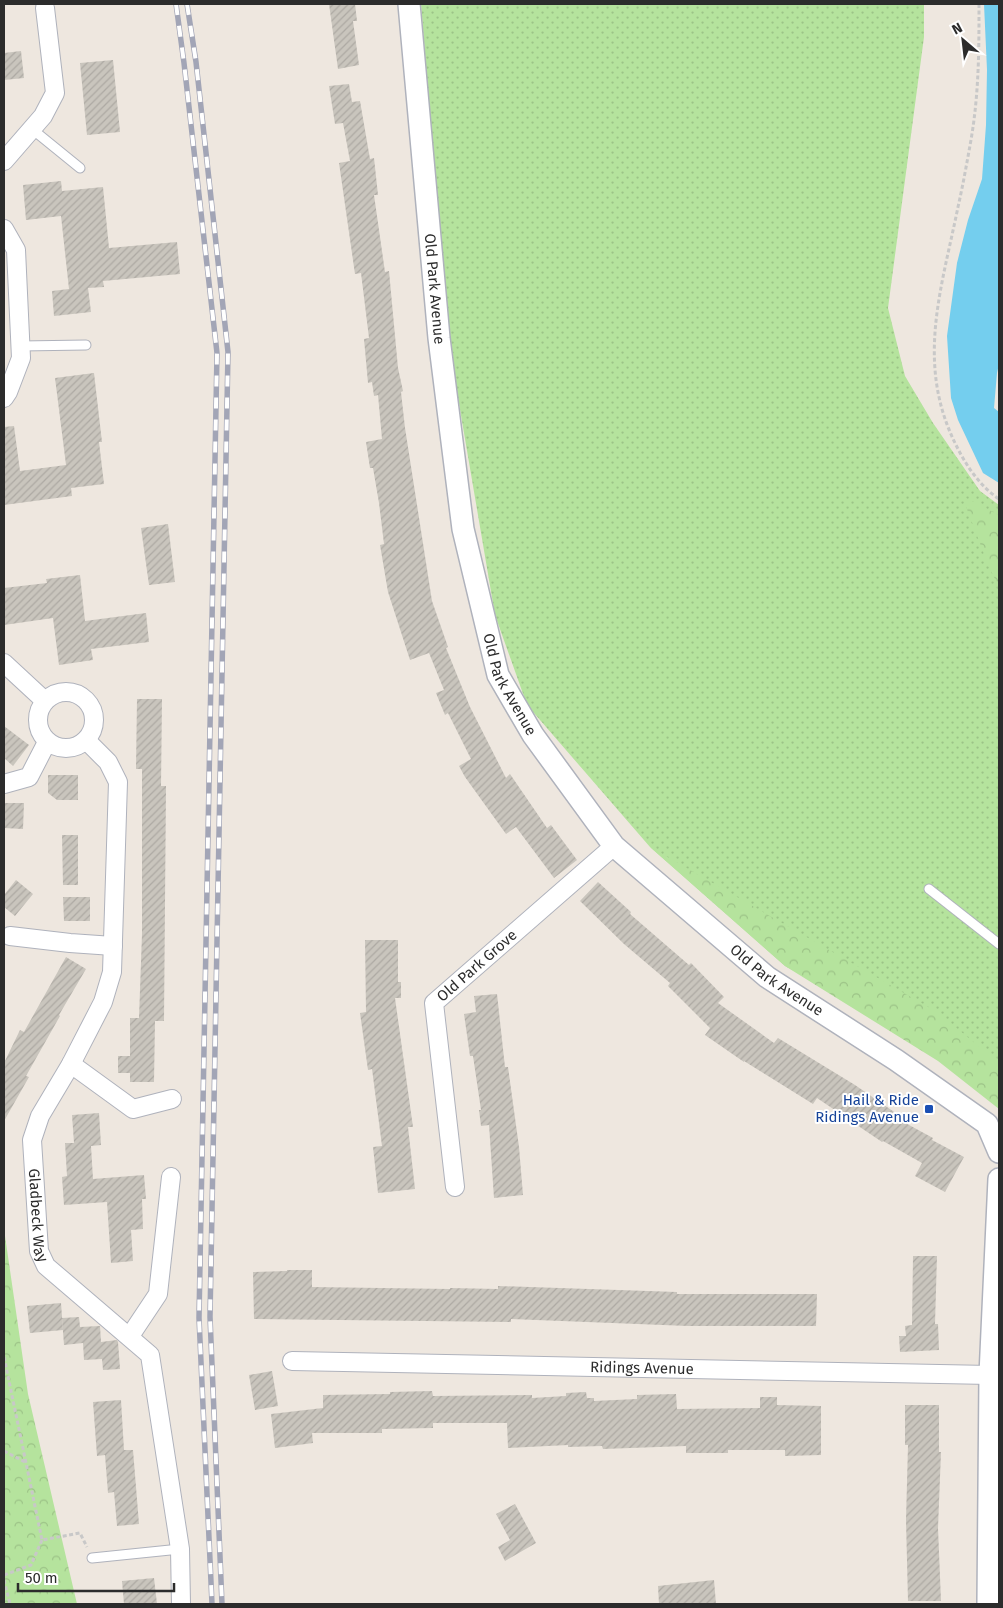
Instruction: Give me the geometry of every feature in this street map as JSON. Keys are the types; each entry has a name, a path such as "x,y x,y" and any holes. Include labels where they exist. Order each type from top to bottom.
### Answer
{"street":[{"name":"Old Park Avenue","path":"410,4 438,338 463,529 498,674 532,735 614,846 768,977 896,1060 987,1124 999,1152"},
{"path":"4,161 44,116 55,93 45,8"},
{"path":"4,229 16,250 21,346 21,358 4,398"},
{"path":"4,664 45,701"},
{"path":"69,692 78,694 88,702 93,710 94,722 92,731 86,740 78,746 68,748 58,747 48,742 41,734 38,723 38,713 45,701 53,694 69,692"},
{"name":"Gladbeck Way","path":"86,740 108,762 118,782 112,972 103,1002 71,1064 40,1116 32,1140 39,1251 46,1266 150,1355 180,1549 181,1604"},
{"path":"4,784 29,778 48,742"},
{"name":"Old Park Grove","path":"455,1187 434,1003 614,846"},
{"path":"10,936 113,946"},
{"path":"71,1064 133,1109 172,1099"},
{"path":"130,1336 158,1294 171,1176"},
{"path":"988,1604 990,1375 999,1179"},
{"name":"Ridings Avenue","path":"292,1361 990,1375"}],"lane":[{"path":"32,129 80,168"},
{"path":"21,346 86,344"},
{"path":"929,888 999,944"},
{"path":"92,1558 180,1549"}],"path":[{"path":"979,4 980,57 975,108 958,206 941,284 935,324 934,366 938,398 948,428 964,460 987,491 999,499"},
{"path":"4,1357 42,1540 31,1565 4,1575"},
{"path":"4,1451 26,1462"},
{"path":"42,1540 80,1533"},
{"path":"4,1580 10,1604"}],"green space":[{"path":"421,4 924,4 924,37 888,308 905,376 933,423 980,491 999,505 999,1080 785,966 650,847 527,705 495,615 448,339"},
{"path":"962,496 999,515 999,587 989,567"},
{"path":"650,847 937,1012 999,1063 999,1109 938,1061 785,966"},
{"path":"4,1229 28,1394 77,1604 4,1604"}],"water":[{"path":"984,4 999,4 999,364 994,408 999,412 999,483 983,473 958,420 951,398 947,336 957,263 968,220 982,179 986,125 987,70"}],"building":[{"path":"329,4 355,4 357,21 353,21 359,65 338,69"},
{"path":"21,51 24,78 4,80 4,53"},
{"path":"113,60 120,132 87,135 80,63"},
{"path":"349,84 352,102 360,101 370,159 374,158 378,195 374,195 385,272 389,271 398,368 403,391 401,392 405,428 432,601 448,647 446,648 470,707 506,778 510,774 547,828 551,825 577,860 554,878 516,827 506,834 465,777 459,766 471,759 448,713 445,715 436,693 444,690 429,653 410,660 388,592 380,545 384,544 379,503 373,468 370,468 366,442 382,439 378,395 374,396 372,382 368,383 364,339 369,338 361,273 355,274 339,163 350,161 343,123 335,124 329,86"},
{"path":"61,181 62,191 103,187 109,248 177,242 180,274 103,281 104,287 88,288 91,312 54,316 52,291 69,289 61,216 26,220 23,185"},
{"path":"94,373 102,442 99,442 104,484 71,488 72,496 4,505 4,427 14,426 20,471 66,465 55,378"},
{"path":"168,524 175,582 149,585 141,528"},
{"path":"80,575 85,621 146,613 149,642 91,649 93,660 59,665 53,618 4,625 4,588 47,583 46,579"},
{"path":"137,699 162,699 161,786 166,786 164,1021 155,1021 154,1082 130,1082 130,1073 118,1073 118,1056 130,1056 130,1018 139,1018 142,934 142,769 136,769"},
{"path":"4,726 29,745 13,766 4,758"},
{"path":"48,775 78,775 78,800 57,800 48,793"},
{"path":"4,803 24,803 23,829 4,828"},
{"path":"62,835 78,835 78,885 63,885"},
{"path":"16,880 33,894 15,916 4,907 4,895"},
{"path":"598,882 631,912 630,914 689,965 691,963 724,997 718,1003 774,1043 778,1038 855,1085 900,1116 898,1119 964,1157 945,1192 915,1176 922,1163 882,1142 817,1098 813,1104 744,1062 705,1035 710,1028 668,986 670,983 624,944 580,901"},
{"path":"63,897 90,897 90,921 64,921"},
{"path":"365,940 398,940 398,982 401,982 401,998 395,998 413,1127 408,1127 415,1189 378,1193 373,1147 382,1146 372,1069 368,1070 360,1013 366,1012"},
{"path":"66,957 86,969 26,1076 29,1077 4,1121 4,1063 20,1030 24,1032"},
{"path":"497,994 505,1067 508,1067 519,1147 523,1195 494,1198 489,1125 481,1126 479,1110 481,1110 473,1056 470,1056 464,1014 476,1012 474,996"},
{"path":"99,1113 101,1145 91,1146 93,1179 144,1175 146,1199 142,1199 143,1229 131,1230 133,1261 111,1263 107,1202 64,1205 62,1177 67,1176 65,1143 74,1143 72,1115"},
{"path":"913,1256 937,1256 935,1324 938,1324 939,1350 900,1352 899,1336 906,1336 905,1326 912,1325"},
{"path":"312,1270 312,1287 498,1289 498,1286 677,1292 677,1294 817,1294 816,1326 688,1326 511,1319 511,1322 254,1319 253,1272"},
{"path":"61,1303 63,1330 30,1333 27,1306"},
{"path":"79,1317 80,1327 100,1326 101,1342 117,1340 120,1369 103,1370 102,1359 84,1360 83,1343 64,1345 62,1318"},
{"path":"272,1371 278,1406 255,1410 249,1375"},
{"path":"432,1391 433,1396 532,1395 532,1398 566,1396 566,1393 586,1392 587,1398 594,1398 594,1401 637,1399 637,1395 676,1394 677,1409 760,1408 760,1397 777,1397 777,1405 821,1406 821,1455 785,1456 785,1450 728,1450 728,1453 686,1453 686,1446 603,1449 602,1446 568,1447 568,1445 508,1448 507,1423 433,1423 433,1428 382,1429 382,1433 312,1433 313,1443 275,1448 271,1414 323,1408 323,1395"},
{"path":"121,1400 124,1450 133,1450 139,1524 117,1526 114,1492 108,1493 105,1455 97,1456 93,1402"},
{"path":"905,1405 939,1405 939,1452 941,1452 938,1528 941,1601 908,1601 906,1520 908,1445 905,1445"},
{"path":"515,1504 536,1543 505,1561 498,1547 510,1540 496,1514"},
{"path":"154,1578 157,1604 124,1604 122,1581"},
{"path":"714,1580 716,1604 659,1604 658,1586"}],"railway":[{"path":"176,4 217,353 199,1318 212,1604"},
{"path":"187,4 196,62 228,352 210,1317 222,1604"}],"place":[{"name":"Hail & Ride Ridings Avenue","path":"929,1109"}]}
